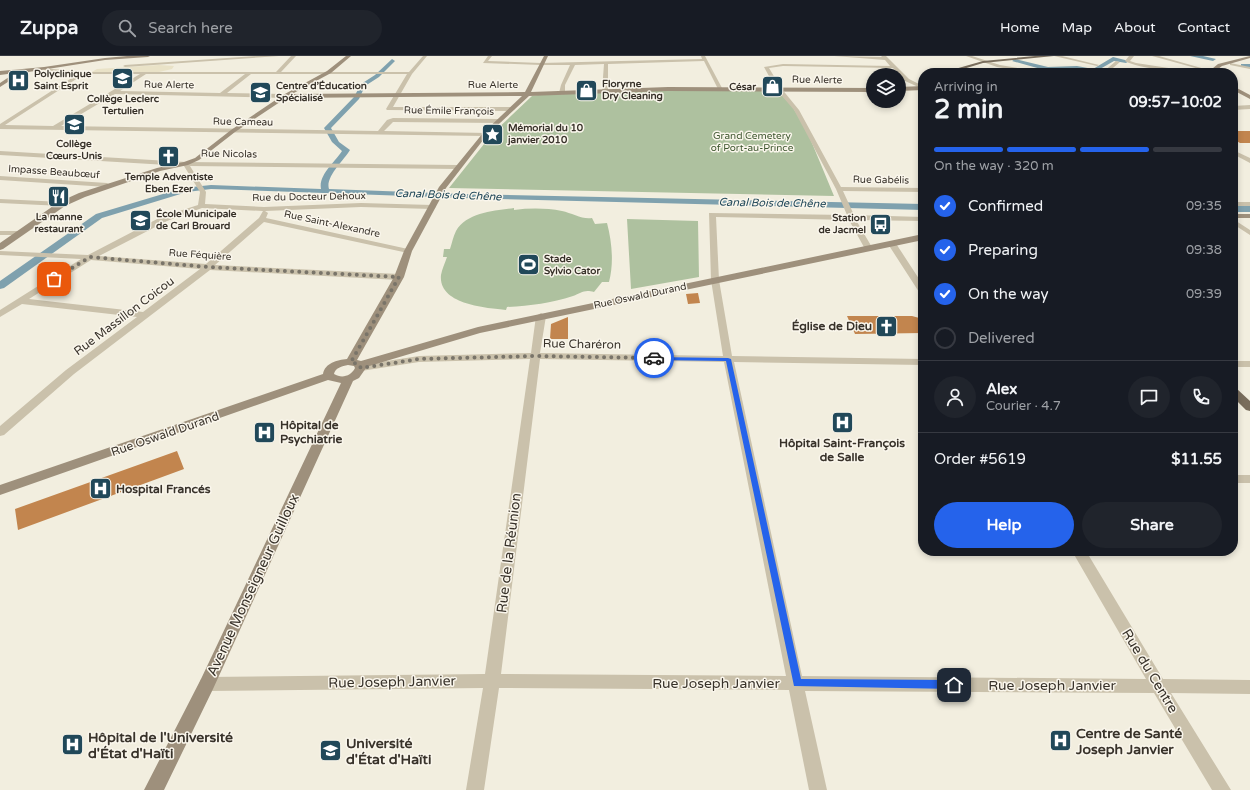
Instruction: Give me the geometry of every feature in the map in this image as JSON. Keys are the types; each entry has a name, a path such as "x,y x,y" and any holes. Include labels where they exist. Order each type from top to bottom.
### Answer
{"main road":[{"path":"962,68 983,62 1052,56"},
{"path":"1238,396 1250,407"}],"street":[{"path":"44,70 132,56"},
{"path":"118,58 148,56"},
{"path":"116,67 277,56"},
{"path":"278,72 294,56"},
{"path":"0,248 19,233 62,204 107,185 159,169 186,164 197,159 233,131 285,96 329,72 349,56"},
{"path":"425,56 410,72 389,109 512,109"},
{"path":"490,56 485,62 572,64 704,58 720,88"},
{"path":"329,376 339,380 358,374 357,365 399,277 408,250 443,187 485,134 528,94 546,56"},
{"path":"836,56 884,57 907,80 918,86"},
{"path":"968,56 983,62 1011,68"},
{"path":"1056,56 1100,66"},
{"path":"1131,56 1132,57 1127,61 1135,64 1163,68"},
{"path":"1154,56 1196,68"},
{"path":"1227,56 1250,68"},
{"path":"1216,68 1220,65 1249,61"},
{"path":"1110,68 1118,62"},
{"path":"1224,68 1236,62"},
{"path":"605,91 606,63"},
{"path":"562,93 563,85 572,64"},
{"path":"869,249 851,217 839,189 796,110 779,89 766,67 783,65 894,67"},
{"path":"0,73 109,67"},
{"path":"44,70 83,73 410,72"},
{"path":"0,85 21,71"},
{"path":"0,127 83,73"},
{"path":"54,128 146,73"},
{"path":"221,95 250,73"},
{"name":"Rue Alerte","path":"112,92 285,96 528,94 720,88 866,90"},
{"path":"906,89 918,88"},
{"path":"1238,91 1250,98"},
{"path":"1238,94 1250,98"},
{"path":"1238,108 1250,107"},
{"name":"Rue Émile François","path":"380,132 389,121 393,120 499,121"},
{"name":"Rue Cameau","path":"0,127 485,134"},
{"name":"Rue Nicolas","path":"0,153 186,164 458,167"},
{"path":"1238,155 1250,161"},
{"path":"0,314 90,257 164,219 201,206 203,192 186,164"},
{"name":"Impasse Beaubœuf","path":"0,178 107,185"},
{"name":"Rue Gabélis","path":"839,189 918,190"},
{"path":"0,201 62,204"},
{"path":"1238,204 1250,204"},
{"name":"Rue du Docteur Dehoux","path":"201,206 264,209 361,205 432,208"},
{"path":"262,219 264,209"},
{"path":"818,790 797,683 728,359 716,280 712,215 918,219"},
{"path":"1238,216 1250,216"},
{"name":"Rue Saint-Alexandre","path":"262,219 408,250"},
{"name":"Rue Massillon Coicou","path":"0,432 70,372 208,267 262,219"},
{"path":"1238,225 1250,233"},
{"path":"0,233 19,233"},
{"name":"Rue Oswald Durand","path":"0,490 329,376 328,373 332,367 341,363 357,365 478,330 918,238"},
{"path":"892,244 918,284"},
{"name":"Rue Féquière","path":"0,253 62,255 208,267 399,277"},
{"path":"19,301 146,314"},
{"name":"Rue de la Réunion","path":"475,790 492,681 541,316"},
{"name":"Rue Charéron","path":"357,365 419,359 535,356 918,362"},
{"path":"1238,364 1250,364"},
{"name":"Avenue Monseigneur Guilloux","path":"154,790 207,684 349,378"},
{"path":"1238,478 1250,479"},
{"name":"Rue du Centre","path":"1082,556 1158,686 1222,790"},
{"name":"Rue Joseph Janvier","path":"207,684 492,681 1250,687"}],"green space":[{"name":"Grand Cemetery of Port-au-Prince","path":"655,90 777,90 792,106 807,131 834,196 449,188 492,134 532,96"},
{"name":"Stade Sylvio Cator","path":"514,208 514,210 556,210 585,218 592,218 595,224 607,223 612,252 612,267 609,282 602,282 594,292 585,291 557,301 507,307 506,310 487,308 465,303 455,299 447,293 442,285 441,275 447,257 443,257 444,249 450,249 456,231 467,220 474,216"},
{"path":"627,219 698,221 699,277 631,289"}],"shaded area":[{"path":"159,65 174,66 172,69 159,72 92,72 97,69"}],"building":[{"path":"1238,131 1250,131 1250,143 1238,142"},
{"path":"698,293 700,303 688,304 686,294"},
{"name":"Église de Dieu","path":"847,316 912,316 918,318 918,333 855,334"},
{"path":"568,317 568,339 550,339 551,324"},
{"name":"Hospital Francés","path":"177,451 184,469 18,530 15,509"}],"waterway":[{"path":"1193,56 1213,59"},
{"path":"1099,68 1113,59 1126,61"},
{"path":"326,191 324,186 325,181 336,162 346,150 337,144 327,128 357,98 363,85 377,76 392,61"},
{"path":"1015,61 1044,68"},
{"path":"1243,65 1250,66"},
{"name":"Canal Bois de Chêne","path":"0,286 99,216 186,190 211,187 463,196 918,207"},
{"name":"Canal Bois de Chêne","path":"1238,209 1250,209"}],"way so far":[{"path":"54,279 90,257 208,267 399,277 351,362 355,362 360,365 361,368 419,359 535,356 654,358"}],"place":[{"name":"Collège Leclerc Tertulien","path":"123,79"},
{"name":"Polyclinique Saint Esprit","path":"19,80"},
{"name":"César","path":"772,87"},
{"name":"Floryrne Dry Cleaning","path":"586,90"},
{"name":"Centre d’Éducation Spécialisé","path":"261,92"},
{"name":"Collège Cœurs-Unis","path":"74,124"},
{"name":"Mémorial du 10 janvier 2010","path":"492,134"},
{"name":"Temple Adventiste Eben Ezer","path":"169,157"},
{"name":"La manne restaurant","path":"59,197"},
{"name":"École Municipale de Carl Brouard","path":"141,220"},
{"name":"Station de Jacmel","path":"881,224"},
{"name":"Stade Sylvio Cator","path":"528,265"},
{"name":"Église de Dieu","path":"887,326"},
{"name":"Hôpital Saint-François de Salle","path":"842,422"},
{"name":"Hôpital de Psychiatrie","path":"264,432"},
{"name":"Hospital Francés","path":"100,489"},
{"name":"Centre de Santé Joseph Janvier","path":"1060,741"},
{"name":"Hôpital de l'Université d'État d'Haïti","path":"72,745"},
{"name":"Université d'État d'Haïti","path":"331,751"}],"route":[{"path":"654,358 728,359 797,683 954,685"}]}
